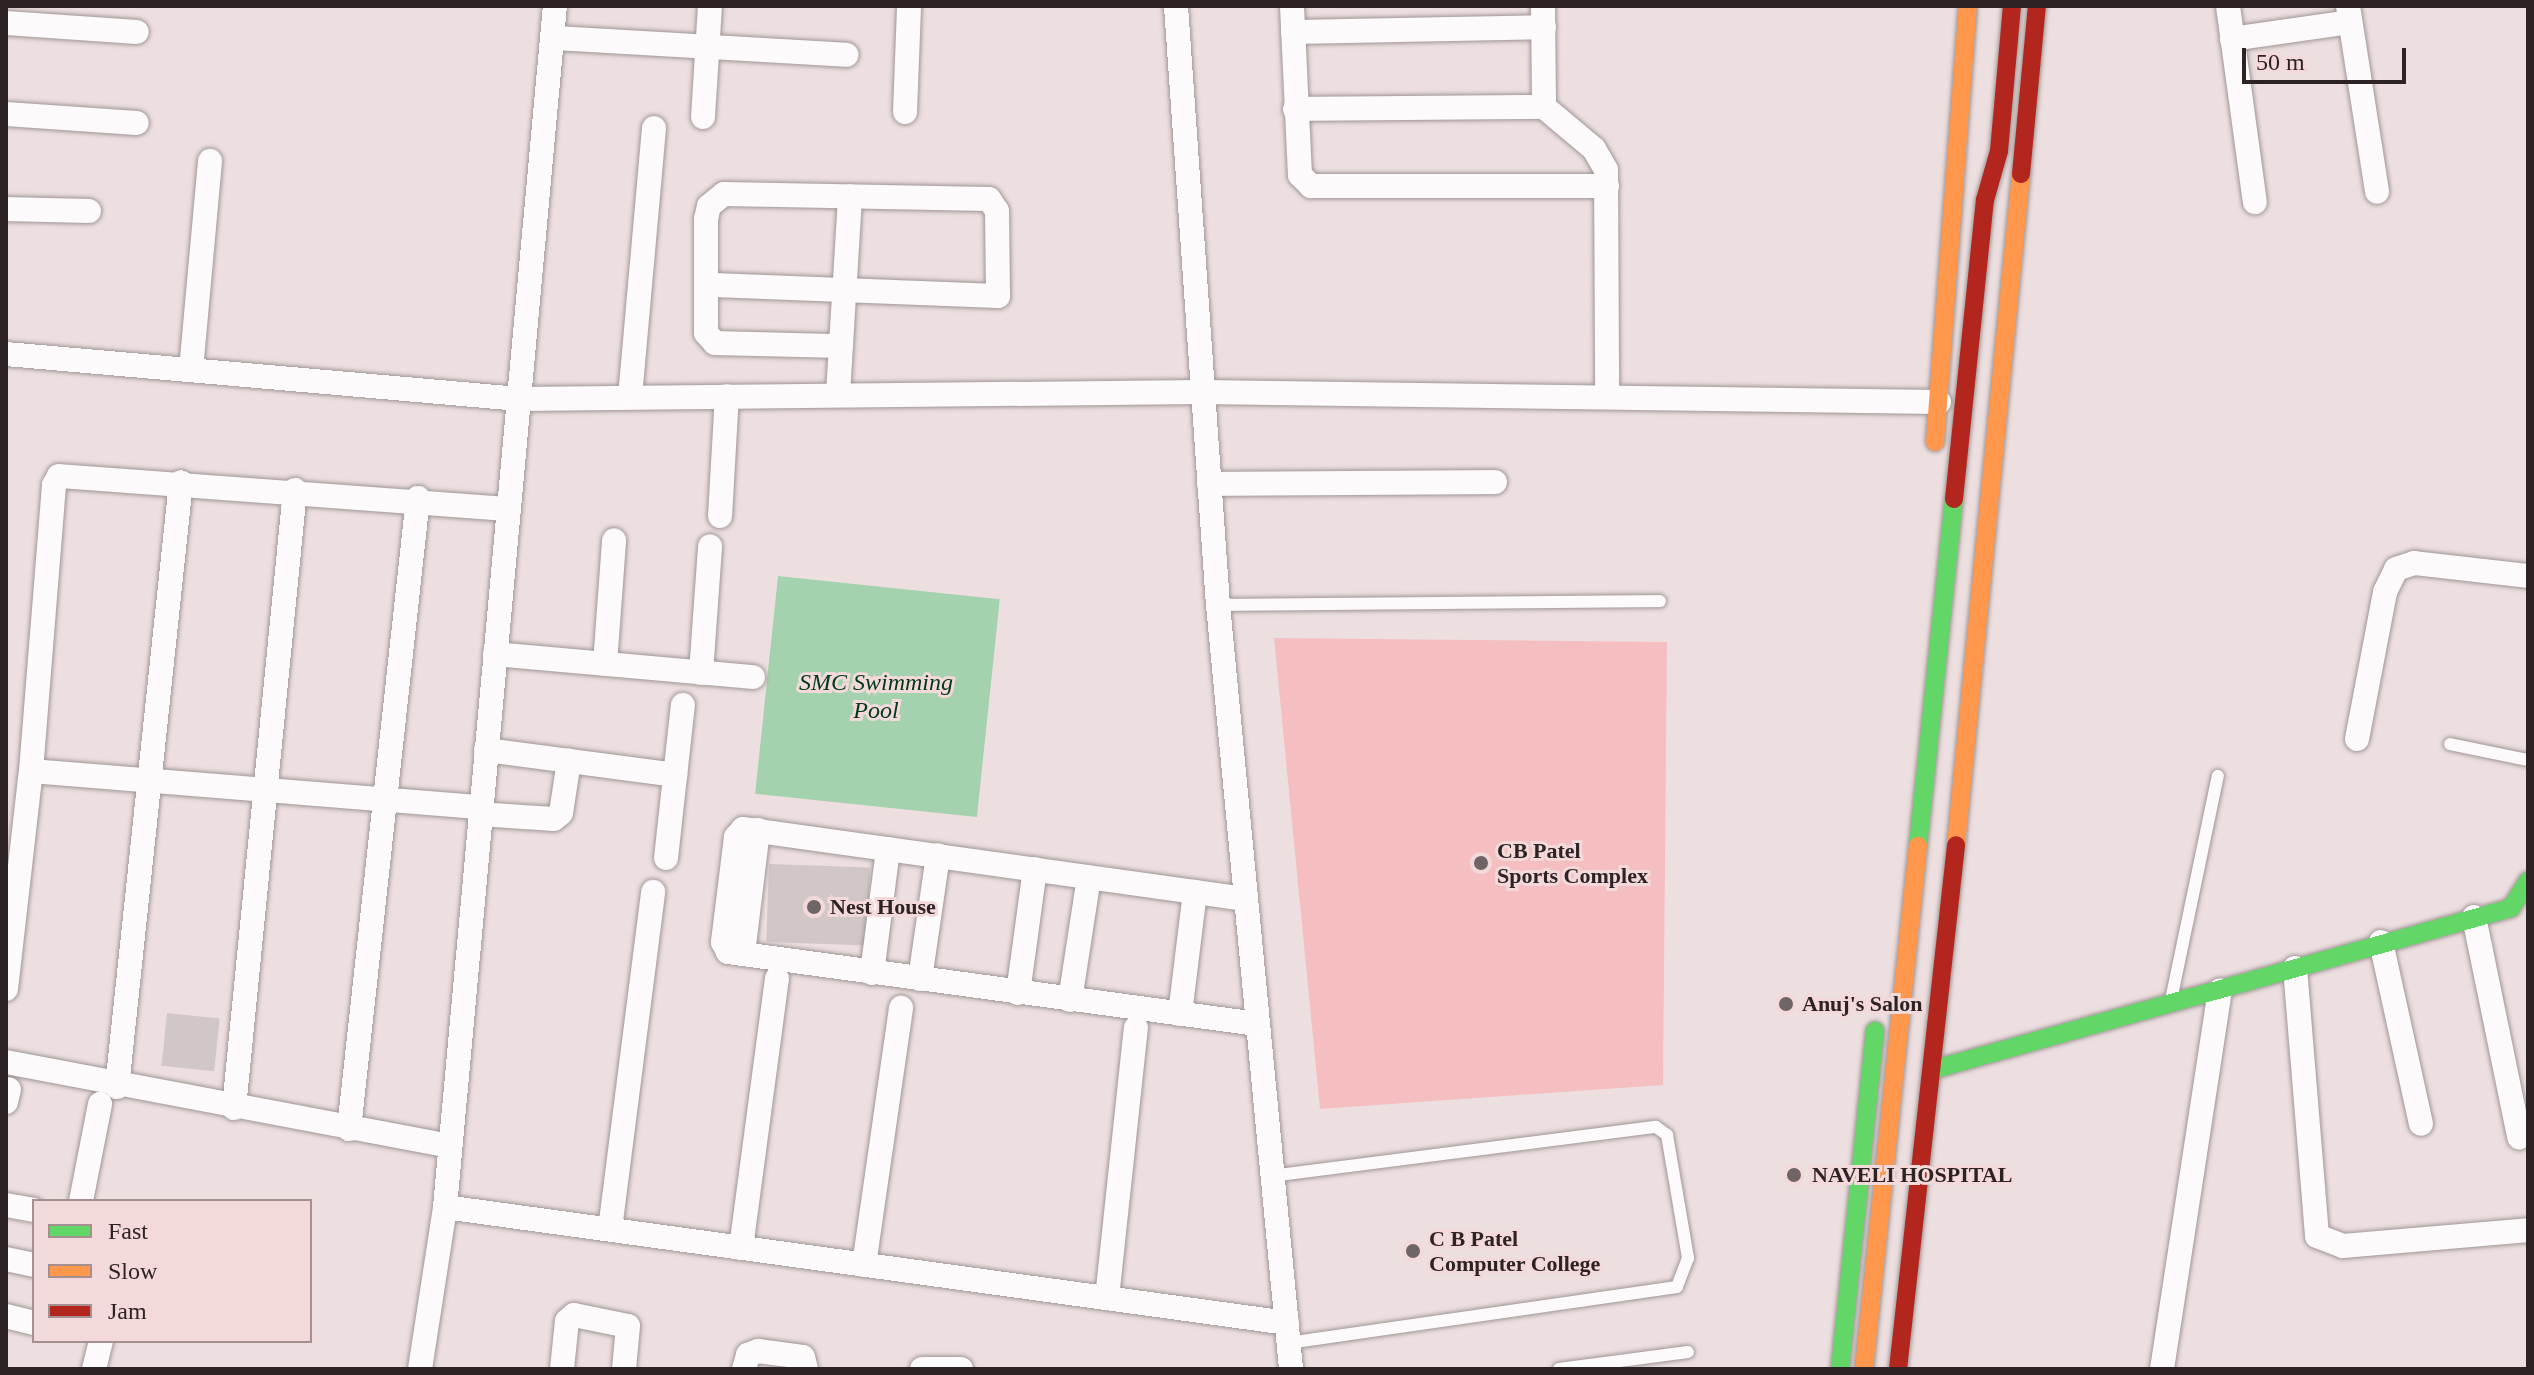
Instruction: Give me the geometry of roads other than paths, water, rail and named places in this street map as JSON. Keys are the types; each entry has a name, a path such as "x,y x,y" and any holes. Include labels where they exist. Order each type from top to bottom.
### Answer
{"main road":[{"path":"1933,466 1968,6"},
{"path":"1985,200 1999,151 2012,6"},
{"path":"1898,1369 1935,1069 2037,6"},
{"path":"1864,1369 1985,200 1981,124"},
{"path":"1935,1069 2381,942 2474,917 2519,909 2528,881"},
{"path":"1840,1369 1877,1005"}],"street":[{"path":"420,1369 445,1207 555,38 555,6"},
{"path":"703,117 710,6"},
{"path":"905,112 909,6"},
{"path":"1176,6 1218,605 1291,1369"},
{"path":"1292,6 1300,175 1311,186 1607,186"},
{"path":"2228,6 2255,202"},
{"path":"2232,39 2349,14 2377,192"},
{"path":"1293,32 1544,16 1544,107"},
{"path":"6,23 137,32"},
{"path":"555,38 847,55"},
{"path":"1295,109 1544,107 1603,158 1607,186 1607,396"},
{"path":"6,114 137,123"},
{"path":"630,397 654,128"},
{"path":"191,370 210,161"},
{"path":"706,285 998,296 997,211 989,199 724,194 709,206 706,219 706,285 706,333 715,343 841,346"},
{"path":"838,394 850,196"},
{"path":"6,209 89,211"},
{"path":"6,354 519,399 1201,392 1939,402"},
{"path":"720,516 727,396"},
{"path":"6,989 31,771 56,479 65,474 418,498 509,509"},
{"path":"117,1087 181,482"},
{"path":"1209,484 1495,482"},
{"path":"234,1108 295,490"},
{"path":"349,1129 418,498"},
{"path":"605,664 614,540"},
{"path":"701,673 710,546"},
{"path":"2357,739 2385,592 2396,569 2414,563 2528,576"},
{"path":"495,654 753,677"},
{"path":"666,858 683,705"},
{"path":"486,750 675,775"},
{"path":"31,771 266,787 554,819 561,813 569,761"},
{"path":"1245,899 743,829 736,837 723,942 728,952 1257,1024"},
{"path":"872,973 888,849"},
{"path":"920,979 938,855"},
{"path":"1018,993 1035,869"},
{"path":"1070,1000 1089,877"},
{"path":"610,1229 653,892"},
{"path":"1180,1014 1195,892"},
{"path":"2474,917 2519,1137"},
{"path":"2381,942 2421,1124"},
{"path":"2295,968 2317,1236 2343,1246 2528,1230"},
{"path":"741,1248 777,978"},
{"path":"2162,1369 2220,990"},
{"path":"864,1265 901,1008"},
{"path":"1107,1298 1136,1028"},
{"path":"6,1062 117,1087 450,1146"},
{"path":"81,1199 100,1104"},
{"path":"6,1205 32,1210"},
{"path":"445,1207 1107,1298 1288,1333"},
{"path":"6,1259 32,1265"},
{"path":"562,1369 567,1321 574,1315 628,1326 624,1369"},
{"path":"6,1316 32,1322"},
{"path":"94,1369 100,1343"},
{"path":"744,1369 748,1355 758,1351 803,1357 806,1369"},
{"path":"922,1369 961,1369"}],"lane":[{"path":"1218,605 1660,601"},
{"path":"2450,744 2528,760"},
{"path":"2170,1002 2218,776"},
{"path":"1271,1176 1656,1127 1667,1135 1688,1258 1677,1287 1288,1333"},
{"path":"1559,1369 1688,1352"}],"water":[{"name":"SMC Swimming Pool","path":"778,576 1000,599 977,817 755,794"}],"place":[{"name":"CB Patel Sports Complex","path":"1481,863"},
{"name":"Nest House","path":"814,907"},
{"name":"Anuj's Salon","path":"1786,1004"},
{"name":"NAVELI HOSPITAL","path":"1794,1175"},
{"name":"C B Patel Computer College","path":"1413,1251"}]}
